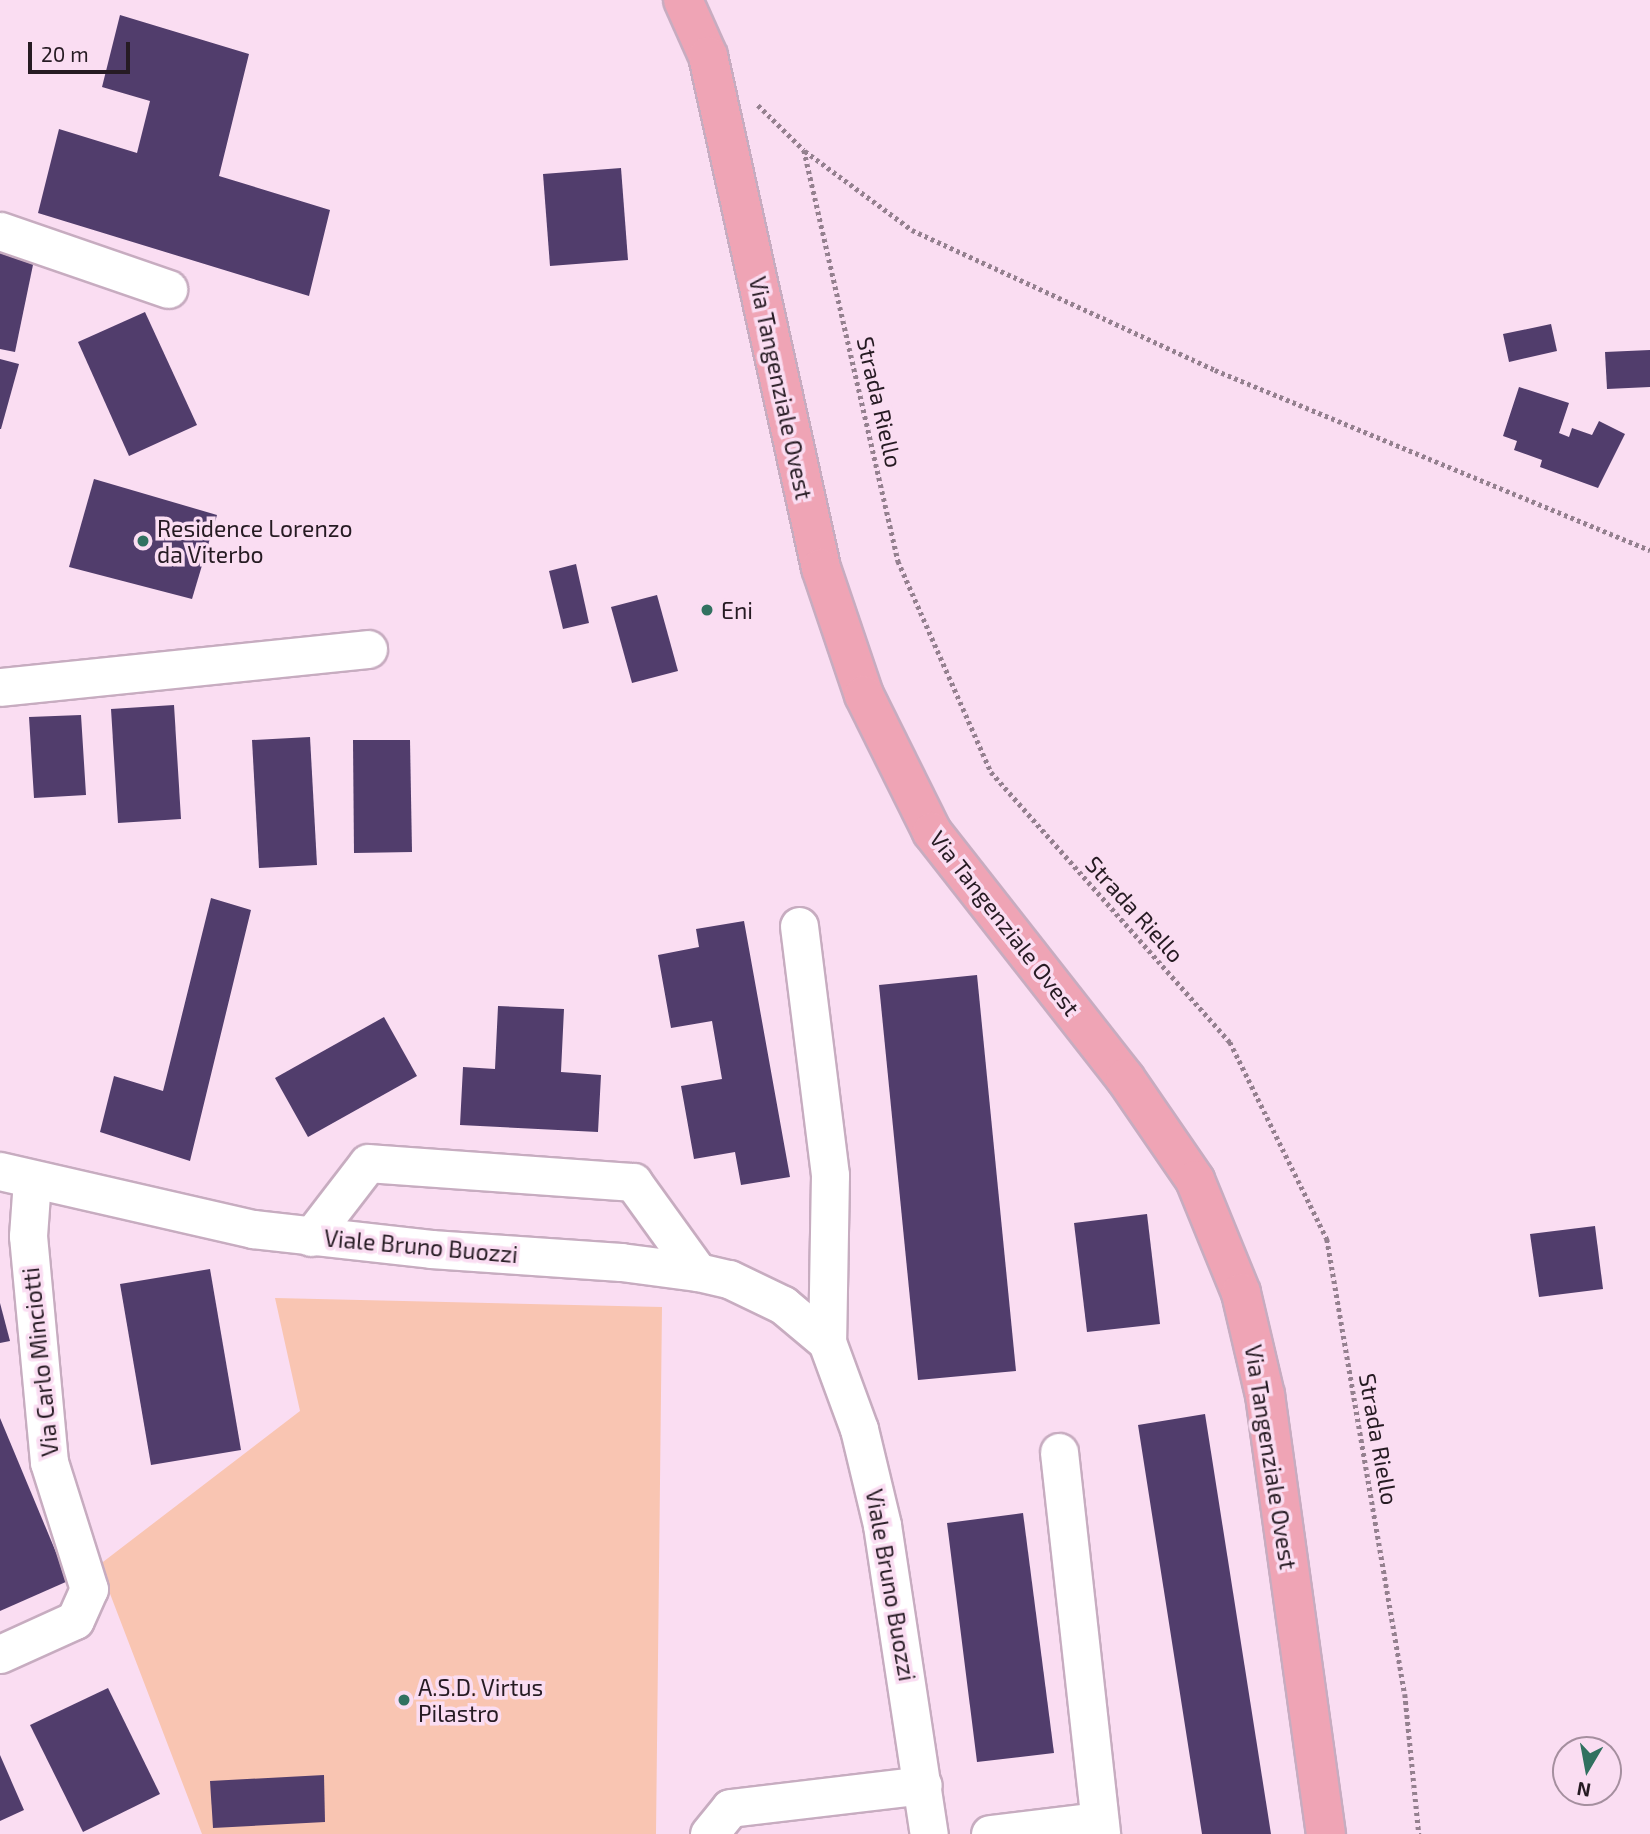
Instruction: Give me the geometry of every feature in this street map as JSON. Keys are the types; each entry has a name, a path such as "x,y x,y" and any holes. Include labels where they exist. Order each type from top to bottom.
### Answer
{"main road":[{"name":"Via Tangenziale Ovest","path":"683,0 708,56 821,568 864,695 932,832 1125,1077 1195,1180 1241,1293 1265,1395 1326,1834"}],"street":[{"path":"0,232 168,289"},
{"path":"0,687 368,649"},
{"name":"Viale Bruno Buozzi","path":"799,926 830,1175 827,1342 859,1429 883,1525 929,1834"},
{"path":"312,1237 368,1163 633,1182 698,1272"},
{"name":"Viale Bruno Buozzi","path":"16,1175 253,1229 431,1249 621,1262 698,1272 729,1279 783,1305 827,1342"},
{"name":"Via Carlo Minciotti","path":"0,1654 75,1620 89,1589 49,1462 28,1236 16,1175"},
{"path":"989,1834 1100,1828 1059,1452"},
{"path":"724,1825 923,1785"}],"path":[{"path":"756,103 804,150 912,230 1215,370 1650,550"},
{"name":"Strada Riello","path":"804,150 898,561 991,772 1230,1042 1327,1239 1405,1694 1419,1834"}],"shaded area":[{"name":"A.S.D. Virtus Pilastro","path":"275,1298 662,1307 656,1834 202,1834 99,1565 300,1411"}],"building":[{"path":"120,15 249,54 219,176 330,210 309,296 38,213 59,129 137,153 150,101 102,87"},
{"path":"621,168 628,260 550,266 543,174"},
{"path":"0,252 34,260 15,352 0,349"},
{"path":"145,312 197,425 129,456 78,342"},
{"path":"1551,324 1557,351 1509,362 1503,334"},
{"path":"1650,350 1650,387 1607,389 1605,352"},
{"path":"0,359 19,364 1,429 0,429"},
{"path":"1519,387 1569,403 1559,433 1569,437 1572,428 1592,435 1599,421 1625,434 1598,488 1540,467 1542,460 1514,450 1517,441 1503,436"},
{"name":"Residence Lorenzo da Viterbo","path":"94,479 217,515 192,599 69,567"},
{"path":"576,564 589,623 563,629 549,571"},
{"path":"657,595 678,671 632,683 611,607"},
{"path":"174,705 181,819 118,823 111,709"},
{"path":"81,715 86,795 34,798 29,717"},
{"path":"310,737 317,865 259,868 252,740"},
{"path":"353,740 410,740 412,852 354,853"},
{"path":"211,898 251,910 190,1161 100,1132 114,1076 163,1091"},
{"path":"744,921 790,1177 741,1185 735,1152 694,1159 681,1086 722,1079 712,1021 671,1028 658,955 699,947 696,929"},
{"path":"977,975 1016,1371 918,1380 879,985"},
{"path":"498,1006 564,1009 561,1072 601,1075 598,1132 460,1125 463,1067 495,1069"},
{"path":"384,1017 417,1076 308,1137 275,1078"},
{"path":"1147,1214 1160,1324 1087,1332 1074,1223"},
{"path":"1595,1226 1603,1289 1539,1297 1530,1234"},
{"path":"210,1269 241,1450 151,1465 120,1284"},
{"path":"0,1303 10,1341 0,1343"},
{"path":"1205,1414 1271,1834 1202,1834 1138,1425"},
{"path":"0,1418 68,1581 0,1611"},
{"path":"1023,1513 1054,1753 977,1762 947,1523"},
{"path":"108,1688 160,1794 83,1832 30,1725"},
{"path":"0,1755 24,1810 0,1821"},
{"path":"324,1775 325,1822 213,1828 210,1781"}],"place":[{"name":"Residence Lorenzo da Viterbo","path":"143,541"},
{"name":"Eni","path":"707,610"},
{"name":"A.S.D. Virtus Pilastro","path":"404,1700"}]}
